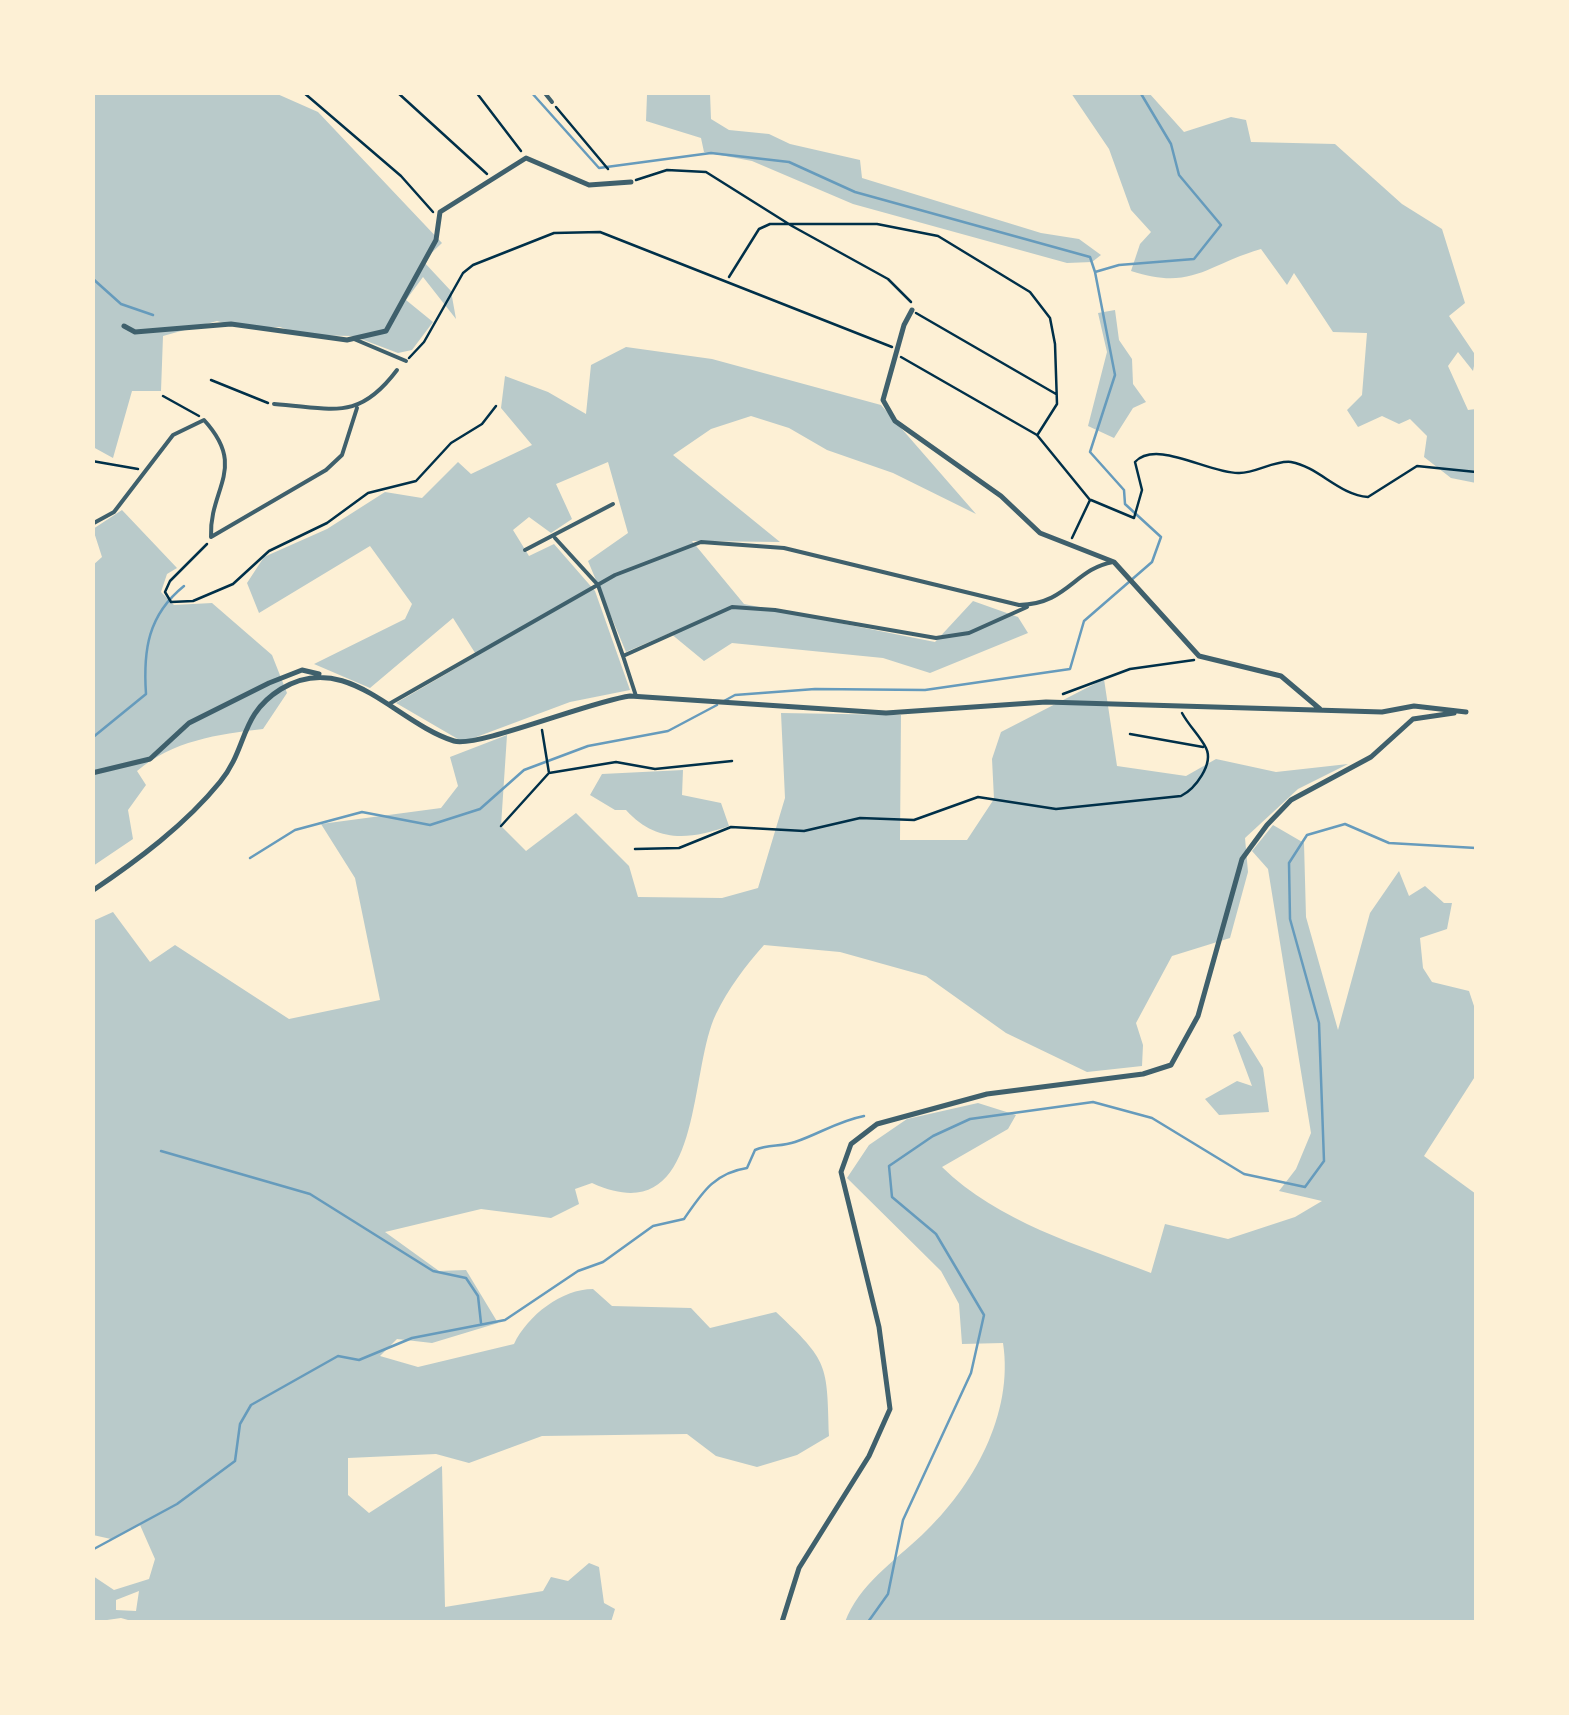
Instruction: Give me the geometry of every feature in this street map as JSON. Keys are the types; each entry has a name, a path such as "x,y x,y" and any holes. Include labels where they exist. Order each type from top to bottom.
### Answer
{"street":[{"path":"544,92 552,102"},
{"path":"354,339 386,331 394,323 436,240 440,212 526,158 589,185 631,182"},
{"path":"912,310 883,400 890,416 932,451 1000,496 1040,533 1114,562 1199,656 1281,676 1320,709"},
{"path":"124,326 135,332 232,324 354,339 406,361"},
{"path":"274,404 356,408 381,391 398,370"},
{"path":"92,524 114,512 173,435 204,420 216,434 227,476 210,524 211,537 326,470 342,455 356,408"},
{"path":"525,550 556,538 613,504"},
{"path":"556,538 598,585 636,696"},
{"path":"389,704 631,567 701,542 784,548 956,593 1031,605"},
{"path":"623,656 732,607 775,610 936,638 969,634 1064,594 1097,565 1114,562"},
{"path":"92,773 150,760 189,723 302,670 340,679 438,733 464,742 592,702 636,696 886,713 1046,702 1382,712 1414,706 1466,712"},
{"path":"92,891 170,832 222,781 256,709 282,688 322,676"},
{"path":"782,1622 798,1568 868,1456 890,1409 875,1310 841,1172 851,1144 876,1124 987,1094 1143,1074 1170,1065 1198,1016 1242,859 1267,825 1291,800 1388,745 1413,719 1476,710"}],"path":[{"path":"303,92 401,176 426,208 440,212"},
{"path":"397,92 491,178"},
{"path":"476,92 526,158"},
{"path":"552,102 608,169"},
{"path":"631,182 667,170 706,172 888,279 905,294 912,310 1057,395"},
{"path":"728,280 759,229 770,224 899,226 938,236 1003,272 1030,292 1050,318 1058,404 1037,435"},
{"path":"406,361 424,342 463,272 554,234 600,232 892,346 898,355 1037,435 1090,500 1134,518 1142,490 1136,462 1147,453 1160,452 1233,474 1287,461 1351,494 1368,497 1417,466 1476,472"},
{"path":"212,380 255,401 274,404"},
{"path":"164,396 194,410 204,420"},
{"path":"211,537 195,561 170,581 169,600 193,600 233,584 268,551 327,523 368,493 416,481 451,443 482,424 496,406"},
{"path":"92,461 144,470"},
{"path":"1069,544 1090,500"},
{"path":"1060,696 1103,676 1193,662 1199,656"},
{"path":"635,849 679,848 730,827 804,831 860,818 914,820 978,797 1056,809 1181,796 1202,775 1206,748 1180,708"},
{"path":"540,718 550,773"},
{"path":"1130,734 1206,748"},
{"path":"501,826 550,773 616,762 655,769 732,762"}],"shaded area":[{"path":"93,93 275,93 318,112 442,243 423,261 451,291 456,319 423,277 406,300 433,322 412,350 398,353 353,336 302,335 280,327 243,328 217,321 163,336 161,391 132,391 113,458 93,447"},
{"path":"642,93 710,93 711,119 729,130 769,134 790,144 860,160 862,178 1041,233 1079,239 1101,255 1092,262 1067,263 853,204 752,161 704,152 701,138 646,121 647,95"},
{"path":"1071,93 1149,93 1184,132 1231,117 1246,120 1251,142 1335,144 1402,204 1442,229 1465,303 1449,316 1476,356 1473,371 1458,352 1448,366 1468,410 1476,409 1476,483 1451,478 1424,457 1427,436 1410,419 1399,424 1382,416 1358,427 1347,410 1362,395 1367,333 1333,332 1294,273 1287,285 1261,249 1184,277 1131,271 1140,244 1151,232 1131,210 1109,149"},
{"path":"1115,310 1119,340 1132,359 1133,384 1146,402 1133,408 1114,438 1088,426 1107,352 1098,313"},
{"path":"626,347 712,359 881,405 976,514 893,473 827,450 789,428 751,416 711,429 673,455 780,542 692,541 744,604 935,642 973,601 1018,617 1028,633 930,673 883,658 732,643 704,661 670,633 626,652 588,561 628,533 608,462 556,484 572,519 551,533 529,517 513,530 529,556 554,544 595,591 630,690 570,702 463,742 396,703 477,656 453,618 370,688 314,664 405,619 412,604 370,546 259,613 247,583 264,557 327,529 385,492 422,498 458,462 471,474 532,445 501,408 505,376 548,392 586,414 591,365"},
{"path":"122,510 177,568 167,574 161,592 174,605 212,603 272,655 287,693 263,729 180,746 137,771 146,785 128,810 133,839 93,866 92,566 102,557 93,529"},
{"path":"1104,679 1117,766 1186,776 1216,759 1276,772 1348,764 1298,789 1245,838 1248,872 1230,938 1172,956 1136,1023 1143,1045 1142,1066 1087,1072 1006,1033 926,976 840,952 764,945 716,1014 686,1140 673,1168 655,1187 629,1193 592,1183 575,1189 579,1204 551,1218 481,1209 385,1232 439,1271 466,1270 498,1323 432,1343 397,1339 380,1356 418,1367 514,1344 537,1314 558,1299 581,1290 593,1289 612,1306 691,1308 710,1328 776,1312 806,1342 822,1366 829,1436 797,1455 757,1467 716,1456 687,1434 542,1436 469,1463 436,1454 348,1458 348,1495 369,1513 442,1466 445,1607 543,1591 551,1577 568,1581 589,1563 599,1567 604,1603 615,1609 611,1622 135,1622 121,1618 93,1622 93,1576 114,1590 149,1579 155,1559 140,1525 111,1539 93,1535 93,921 113,912 150,962 175,945 289,1019 380,1000 355,878 321,824 441,808 458,786 450,757 507,735 501,826 526,851 576,813 629,866 638,897 722,898 758,888 785,798 781,713 901,715 900,840 967,840 994,799 992,759 1001,732","holes":["139,1591 136,1611 116,1610 116,1600"]},
{"path":"683,770 682,795 721,803 729,826 674,836 649,828 626,810 615,810 590,795 602,774"},
{"path":"1273,825 1304,843 1306,917 1338,1030 1370,913 1399,871 1409,896 1425,886 1444,903 1452,903 1447,929 1420,938 1423,968 1432,982 1469,991 1476,1012 1476,1075 1424,1156 1476,1194 1476,1622 845,1622 868,1585 941,1516 973,1472 996,1422 1005,1370 1003,1343 962,1344 959,1304 941,1271 847,1178 869,1145 907,1119 978,1103 1016,1115 1008,1129 942,1167 988,1203 1014,1217 1151,1273 1165,1224 1228,1239 1295,1217 1322,1201 1279,1191 1296,1169 1311,1133 1268,869 1252,851"},
{"path":"1240,1031 1263,1068 1269,1112 1219,1115 1205,1099 1237,1081 1252,1086 1233,1035"}],"waterway":[{"path":"531,92 599,168 711,153 789,162 855,192 1090,257 1095,272 1119,265 1194,259 1221,225 1179,175 1171,144 1140,92"},
{"path":"724,701 735,695 815,689 925,690 1070,669 1084,621 1152,562 1161,537 1125,504 1124,490 1090,452 1115,375 1095,272"},
{"path":"92,278 121,304 153,315"},
{"path":"92,738 146,694 150,634 162,609 184,586"},
{"path":"250,858 295,830 362,812 430,825 480,809 524,770 588,746 668,731 717,705"},
{"path":"868,1622 888,1594 903,1520 971,1373 984,1315 936,1234 892,1197 889,1166 933,1136 970,1119 1093,1102 1152,1118 1244,1174 1305,1187 1324,1161 1319,1023 1290,919 1289,863 1307,835 1345,824 1389,843 1476,848"},
{"path":"92,1550 177,1504 235,1461 240,1424 251,1405 338,1356 359,1360 412,1338 505,1320 578,1271 603,1262 653,1226 684,1219 717,1179 747,1168 755,1150 795,1142 864,1116"},
{"path":"161,1151 310,1194 433,1271 466,1278 478,1296 481,1323"}]}
